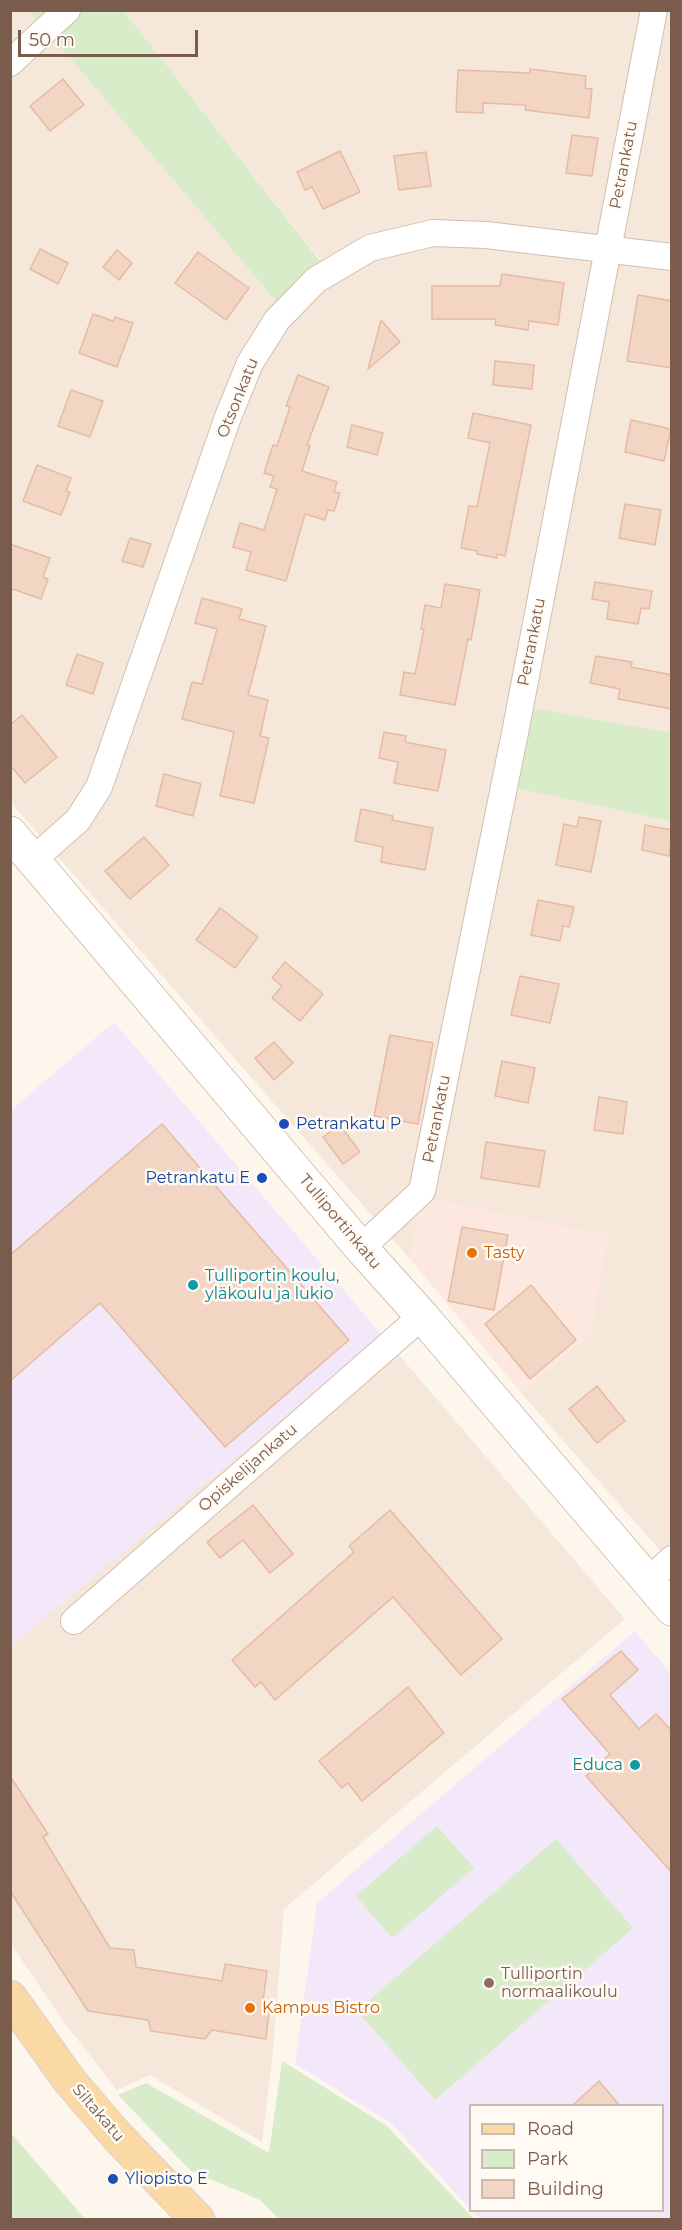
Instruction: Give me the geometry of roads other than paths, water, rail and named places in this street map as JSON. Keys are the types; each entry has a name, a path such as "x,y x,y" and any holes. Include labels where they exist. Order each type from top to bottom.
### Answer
{"main road":[{"name":"Siltakatu","path":"10,1997 69,2080 116,2135 198,2220"}],"street":[{"path":"10,63 67,10"},
{"name":"Petrankatu","path":"361,1248 422,1191 519,710 654,10"},
{"name":"Otsonkatu","path":"34,859 78,820 99,787 228,417 250,363 277,320 316,280 370,248 433,233 486,235 672,257"},
{"name":"Tulliportinkatu","path":"10,833 361,1248 660,1570 672,1609"},
{"name":"Opiskelijankatu","path":"74,1621 422,1316"}],"place":[{"name":"Petrankatu P","path":"284,1124"},
{"name":"Petrankatu E","path":"262,1178"},
{"name":"Tasty","path":"472,1253"},
{"name":"Tulliportin koulu, yläkoulu ja lukio","path":"193,1285"},
{"name":"Educa","path":"635,1765"},
{"name":"Tulliportin normaalikoulu","path":"489,1983"},
{"name":"Kampus Bistro","path":"250,2008"},
{"name":"Yliopisto E","path":"113,2179"}]}
